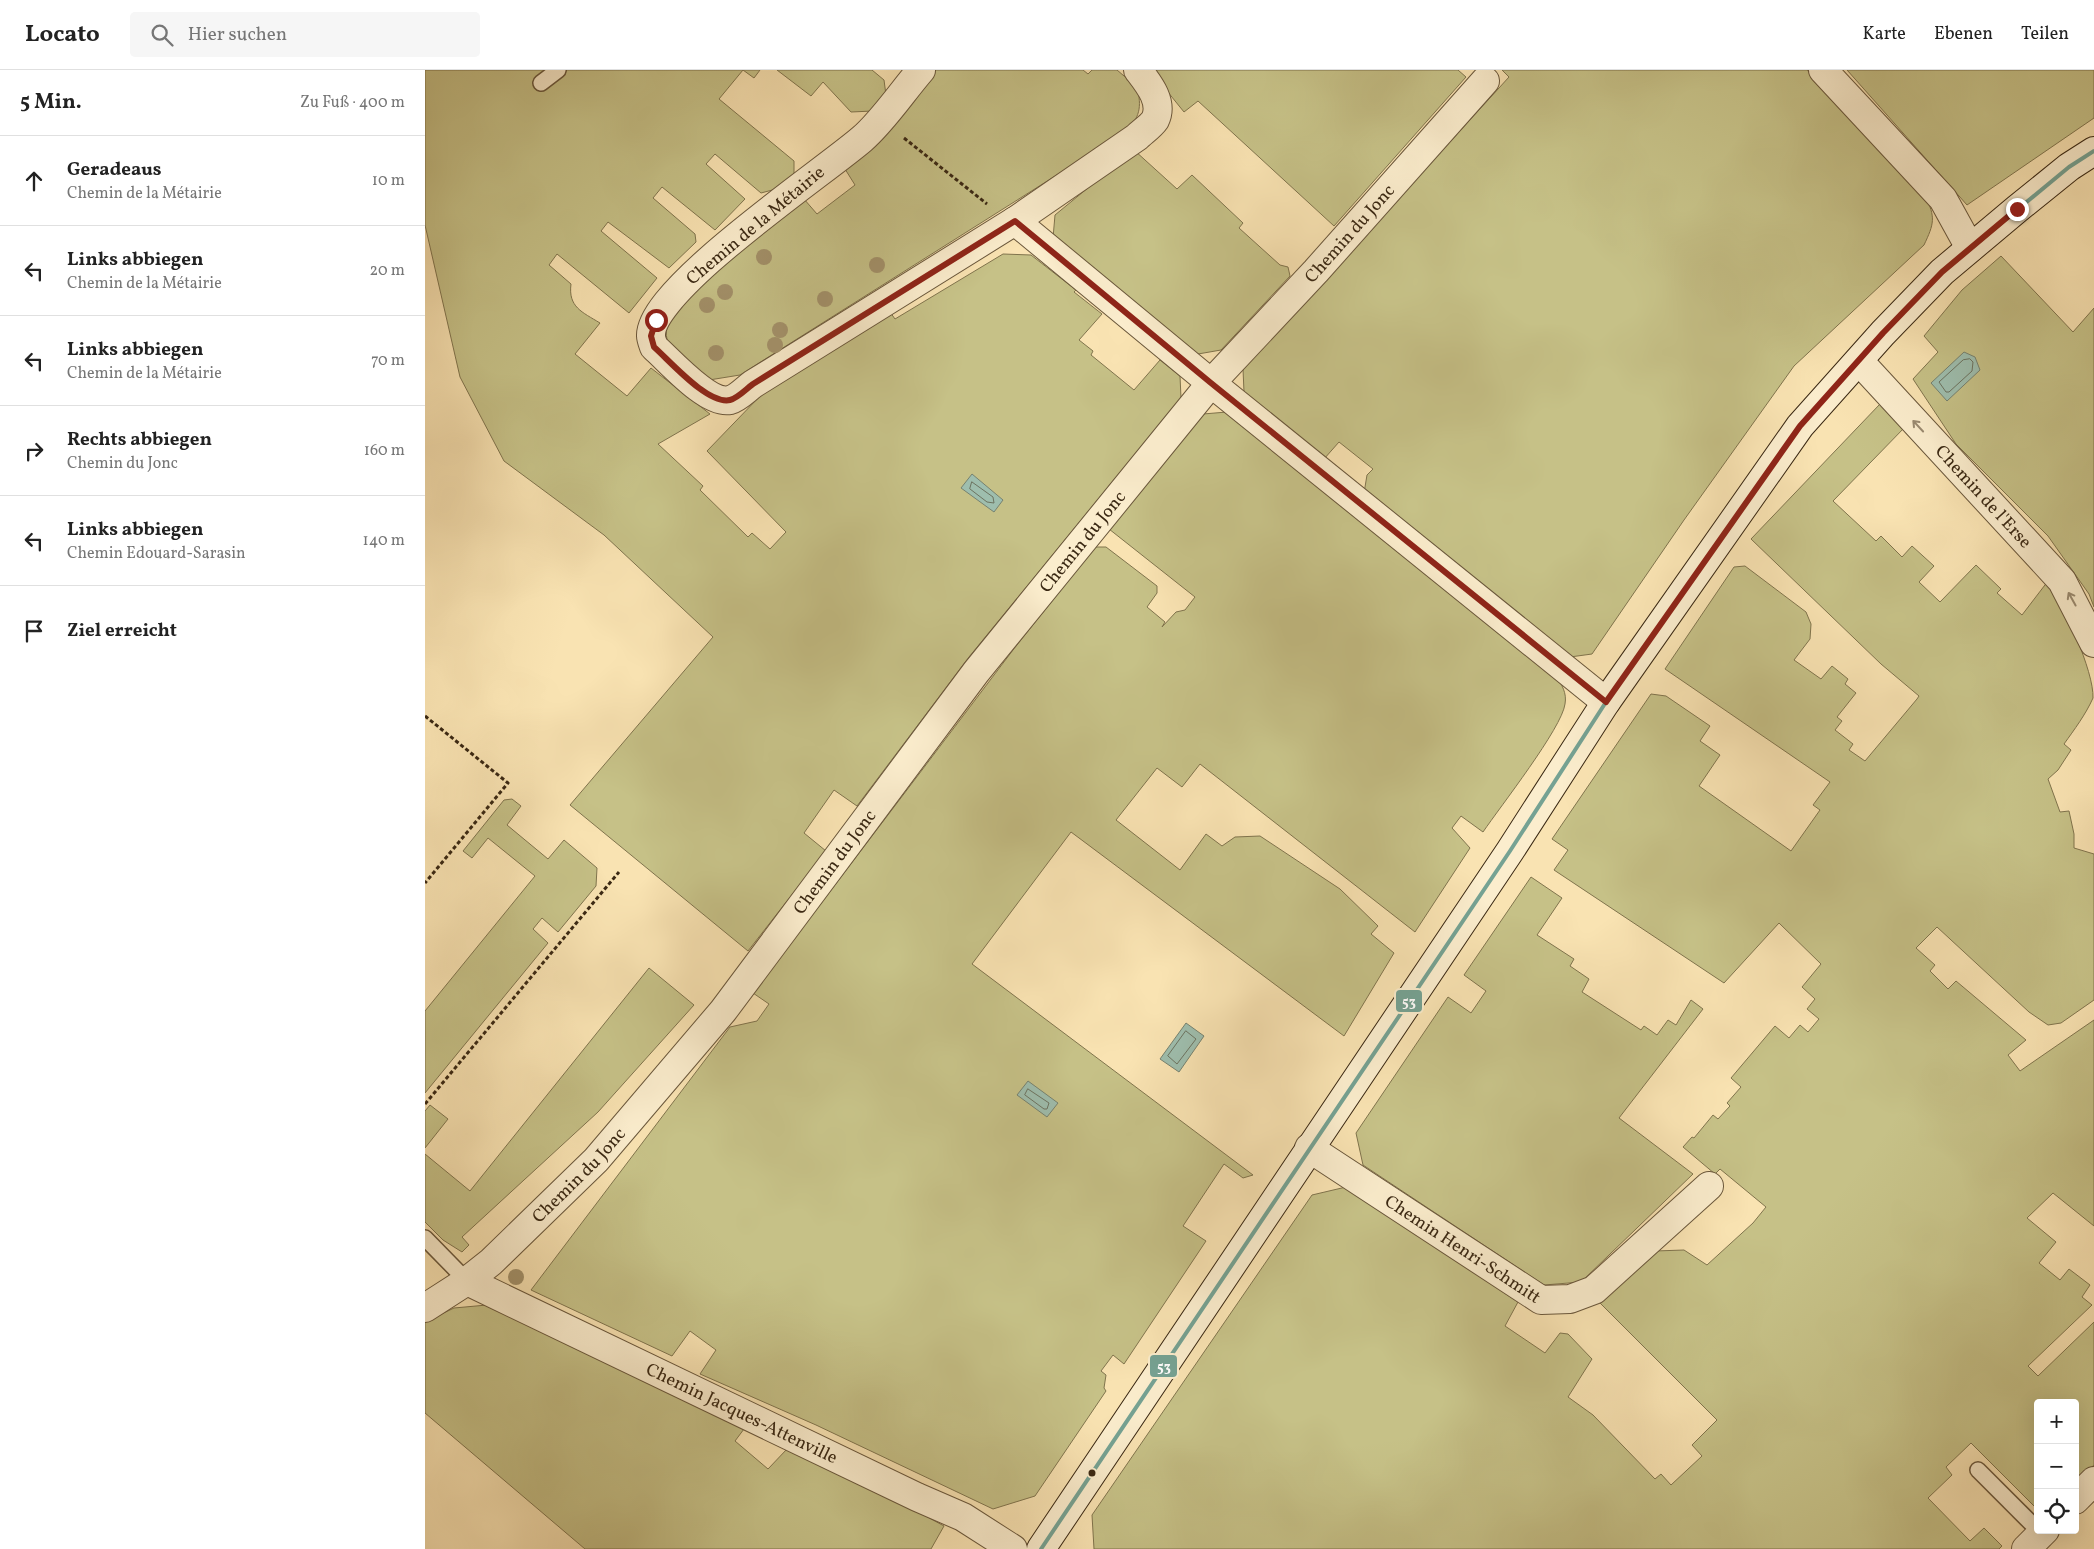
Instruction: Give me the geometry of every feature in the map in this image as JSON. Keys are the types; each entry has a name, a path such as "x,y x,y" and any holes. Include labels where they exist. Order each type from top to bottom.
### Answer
{"street":[{"name":"Chemin de la Métairie","path":"921,70 863,138 746,228 714,256 679,288 656,320 651,336 654,347 709,396 720,401 731,400 753,384 1013,222 1137,137 1155,121 1157,100 1150,85 1138,70"},
{"path":"1823,70 1943,199 1970,248"},
{"name":"Chemin du Jonc","path":"425,1308 467,1281 491,1262 596,1160 723,1011 976,672 1211,383 1316,271 1485,81"},
{"path":"1041,1549 1510,851 1606,702 1800,426 1942,272 2069,167 2094,151"},
{"path":"1013,222 1606,702"},
{"name":"Chemin de l'Erse","path":"1859,361 2062,581 2094,643"},
{"name":"Chemin Henri-Schmitt","path":"1309,1148 1541,1300 1570,1299 1594,1290 1709,1186"},
{"name":"Chemin Jacques-Attenville","path":"467,1281 917,1497 963,1517 1013,1549"},
{"path":"2079,1496 2094,1481"}],"lane":[{"path":"541,83 558,70"},
{"path":"425,1238 467,1281"},
{"path":"1977,1470 2038,1535"}],"path":[{"path":"880,118 1013,222"},
{"path":"425,716 508,783 425,883"},
{"path":"425,1104 619,872"}],"shaded area":[{"path":"425,70 743,70 719,99 794,161 794,178 780,188 761,193 715,154 706,164 745,199 715,230 662,187 653,198 695,234 696,242 669,268 608,222 601,231 657,278 629,313 557,254 549,265 571,284 574,304 600,323 575,354 627,396 651,368 710,414 658,444 703,486 700,490 748,537 752,533 770,549 786,532 707,451 761,395 835,345 890,312 895,319 1003,254 1031,255 1076,290 1074,292 1102,314 1079,340 1093,351 1091,355 1134,390 1160,360 1180,376 1181,398 969,657 857,806 834,790 804,833 826,851 748,951 570,805 713,637 604,535 504,461 460,377 425,225"},
{"path":"743,70 760,70 754,78"},
{"path":"777,70 872,70 884,80 886,95 873,111 851,112 823,82 811,96"},
{"path":"931,70 1083,70 1088,74 1092,70 1117,70 1137,87 1139,112 1134,122 1125,132 740,375 709,380 683,364 673,354 667,339 669,323 680,304 698,283 721,262 804,199 817,214 855,185 845,169"},
{"path":"1150,70 1458,70 1466,77 1334,226 1198,101 1184,112"},
{"path":"1502,70 1807,70 1925,196 1932,215 1932,226 1924,245 1794,366 1684,520 1592,654 1570,657 1364,493 1367,475 1373,469 1339,442 1324,459 1244,392 1243,369 1509,77"},
{"path":"1847,70 2094,70 2094,118 1967,205"},
{"path":"1134,150 1177,189 1192,175 1243,223 1239,228 1280,265 1288,267 1290,276 1221,350 1198,354 1053,238 1055,215"},
{"path":"2001,256 2073,332 2094,308 2094,607 2089,594 2048,536 1956,444 1913,379 1938,352 1924,336 1962,290"},
{"path":"1880,404 1905,427 1833,501 1876,541 1881,536 1902,557 1912,546 1934,566 1919,582 1940,602 1976,565 2001,589 1997,593 2022,615 2048,581 2077,638 2089,672 2093,698 2080,722 2064,744 2071,750 2058,770 2048,779 2060,812 2069,811 2074,834 2074,848 2094,854 2094,1000 2061,1023 2048,1025 2029,1012 1937,927 1916,948 1935,965 1930,971 1948,989 1956,981 2026,1040 2008,1055 2020,1071 2094,1020 2094,1226 2053,1193 2027,1218 2056,1242 2039,1263 2060,1280 2069,1269 2090,1285 2082,1297 2092,1305 2028,1366 2038,1376 2094,1322 2094,1465 2079,1478 2079,1399 2034,1399 2034,1506 1971,1443 1946,1467 1952,1475 1928,1498 1970,1541 1984,1528 2002,1546 1999,1549 1094,1549 1092,1515 1312,1195 1346,1187 1518,1302 1505,1326 1545,1353 1560,1333 1568,1334 1592,1359 1568,1397 1593,1415 1655,1479 1661,1474 1671,1485 1702,1456 1692,1445 1717,1420 1600,1303 1655,1251 1684,1250 1707,1265 1753,1223 1766,1207 1720,1169 1715,1174 1683,1147 1692,1137 1694,1138 1713,1115 1718,1119 1730,1106 1727,1103 1741,1087 1731,1078 1775,1026 1789,1038 1800,1025 1808,1032 1819,1019 1807,1009 1815,999 1802,987 1821,964 1779,923 1724,983 1554,870 1568,850 1552,839 1651,694 1666,696 1710,726 1700,741 1720,755 1699,786 1791,851 1820,810 1813,805 1830,782 1665,669 1734,567 1745,566 1806,612 1811,624 1810,639 1794,660 1821,679 1832,666 1848,679 1845,684 1856,693 1837,717 1842,721 1835,730 1853,744 1849,750 1865,761 1919,696 1881,664 1751,539"},
{"path":"1227,412 1556,676 1565,693 1565,704 1553,731 1483,832 1461,816 1452,828 1470,848 1415,932 1200,764 1182,787 1157,768 1116,820 1180,870 1206,834 1222,846 1235,837 1260,836 1340,889 1378,926 1371,934 1394,953 1344,1036 1071,832 972,964 1253,1175 1243,1178 1224,1164 1183,1226 1206,1241 1124,1364 1113,1355 1101,1371 1106,1375 1104,1388 1106,1391 1035,1496 993,1509 816,1425 700,1374 716,1350 690,1331 672,1356 531,1290 730,1027 757,1021 769,1004 753,993 1013,650 1095,547 1106,547 1157,586 1157,593 1147,607 1165,622 1162,627 1176,612 1185,610 1195,597 1109,529 1203,414"},
{"path":"512,799 521,806 507,825 548,859 564,840 597,868 596,886 558,932 542,918 533,929 548,943 425,1093 425,1011 535,876 488,838 472,858 463,851 504,800"},
{"path":"1531,877 1562,898 1537,935 1574,959 1570,966 1589,979 1582,992 1641,1030 1644,1026 1657,1035 1668,1020 1676,1025 1691,1000 1703,1009 1619,1118 1693,1174 1581,1282 1544,1285 1363,1165 1356,1133 1448,997 1471,1013 1486,991 1464,975"},
{"path":"649,968 694,1005 598,1112 462,1237 469,1245 462,1252 443,1240 425,1222 425,1154 470,1191"},
{"path":"430,1105 448,1119 425,1148 425,1111"},
{"path":"487,1305 744,1429 735,1441 768,1469 787,1449 911,1508 944,1526 931,1549 585,1549 425,1413 425,1322 454,1308"}],"water":[{"path":"1964,352 1975,357 1980,370 1947,401 1931,383"},
{"path":"972,474 1003,500 994,512 961,488"},
{"path":"1186,1023 1204,1036 1179,1072 1160,1059"},
{"path":"1028,1081 1058,1103 1047,1117 1017,1095"}],"transit line":[{"name":"53","path":"1041,1549 1510,851 1606,702 1800,426 1883,333 1942,272 2069,167 2094,151"}],"route":[{"path":"656,320 651,336 654,347 709,396 720,401 731,400 753,384 1015,221 1211,383 1606,702 1800,426 1883,333 1942,272 2017,209"}]}
